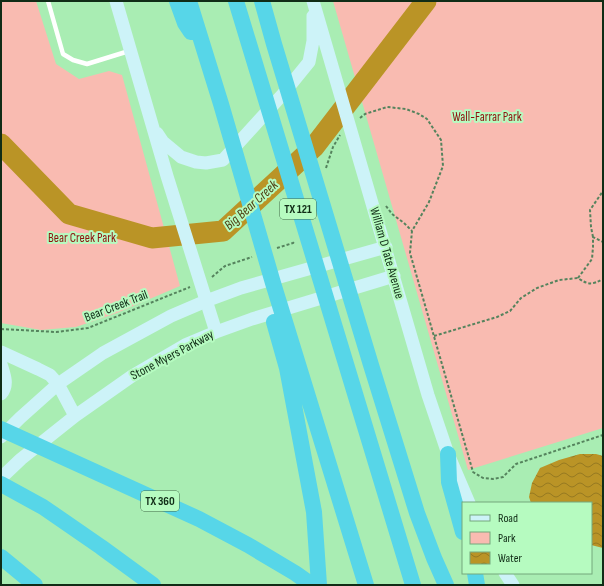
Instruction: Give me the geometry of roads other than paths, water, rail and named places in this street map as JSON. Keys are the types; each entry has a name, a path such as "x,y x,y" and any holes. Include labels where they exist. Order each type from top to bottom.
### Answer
{"highway":[{"path":"177,1 185,23 204,52"},
{"path":"189,1 221,104 273,283 293,367 366,585"},
{"name":"TX 121","path":"236,1 413,585"},
{"path":"262,1 417,513 446,585"},
{"path":"293,367 314,512 319,585"},
{"name":"TX 360","path":"1,429 199,519 248,545 312,585"},
{"path":"448,454 449,482 462,528"},
{"path":"1,484 43,507 153,585"},
{"path":"5,561 34,585"},
{"path":"475,574 477,585"}],"main road":[{"path":"116,1 167,176 216,332"},
{"path":"153,128 163,142 181,157 196,162 206,163 223,160 284,94 309,62 313,41 313,2"},
{"name":"William D Tate Avenue","path":"313,2 386,247 428,395 448,454 469,502"},
{"path":"1,437 58,384 104,353 171,316 241,288 386,247"},
{"name":"Stone Myers Parkway","path":"1,478 21,459 75,416 132,376 185,345 252,318 394,276"},
{"path":"1,352 38,368 50,375 58,384 75,416"},
{"path":"1,364 6,384 1,394"},
{"path":"506,574 513,585"}],"lane":[{"path":"48,1 63,54 73,60 87,64 131,50"}],"water":[{"path":"580,454 596,454 603,456 603,548 592,545 592,502 531,502 529,497 532,483 540,468 559,460"}],"waterway":[{"name":"Big Bear Creek","path":"1,144 69,214 152,238 223,231 314,147 426,1"}],"park label":[{"name":"Wall-Farrar Park","path":"487,117"},
{"name":"Bear Creek Park","path":"82,238"}]}
